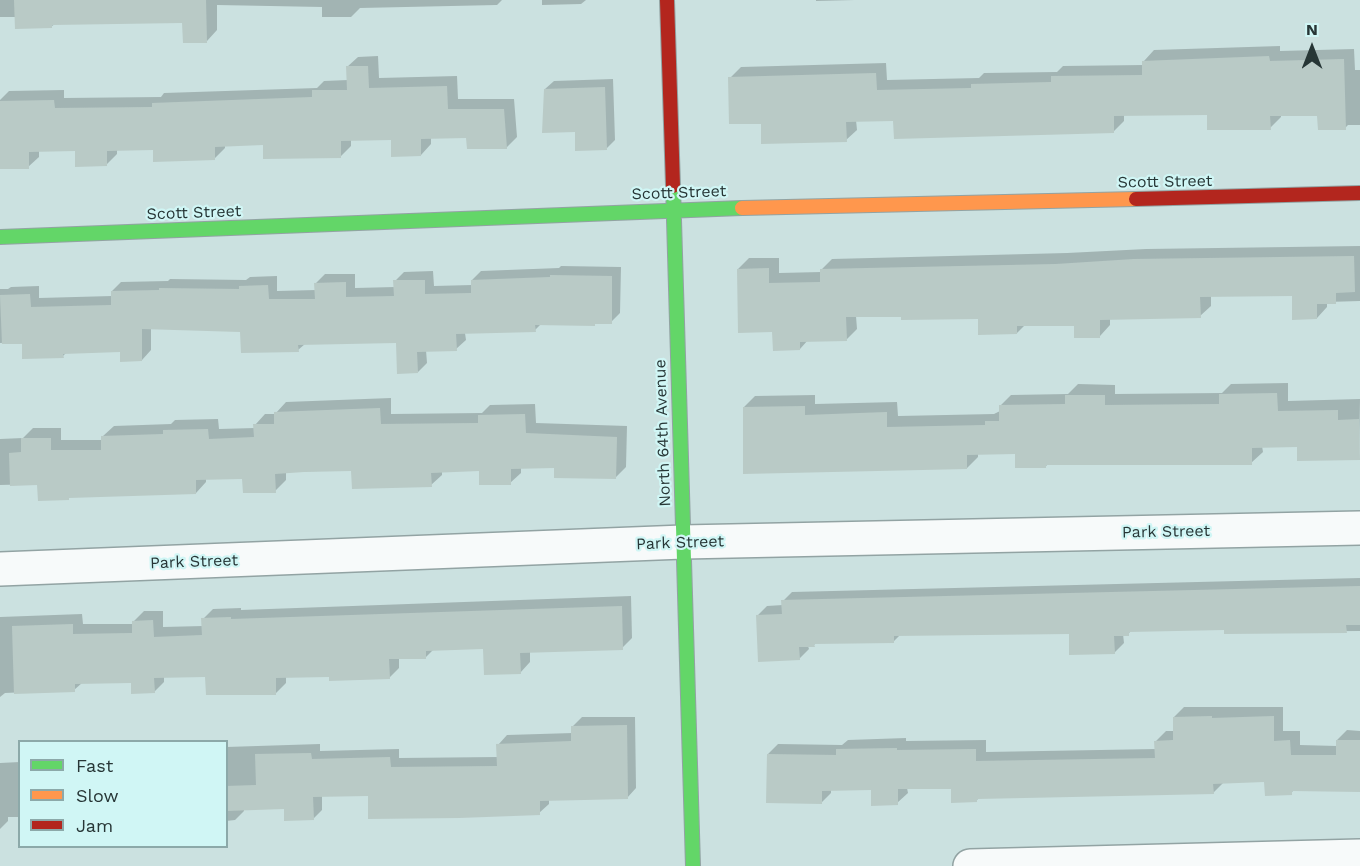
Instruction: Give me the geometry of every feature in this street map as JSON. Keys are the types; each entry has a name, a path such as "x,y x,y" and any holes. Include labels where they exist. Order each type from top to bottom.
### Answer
{"street":[{"name":"North 64th Avenue","path":"667,0 693,866"},
{"name":"Scott Street","path":"0,237 673,210 1360,194"},
{"name":"Park Street","path":"0,569 683,542 1360,528"},
{"path":"970,866 1360,856"}],"building":[{"path":"14,0 206,0 207,43 183,43 182,23 52,25 52,28 15,29"},
{"path":"1269,56 1270,61 1344,59 1346,130 1318,130 1317,116 1270,116 1271,130 1207,130 1207,115 1114,116 1114,133 894,139 893,121 846,122 847,142 761,144 761,124 729,124 728,77 876,73 877,90 971,88 971,84 1051,82 1051,76 1142,75 1142,61"},
{"path":"346,66 368,66 369,88 447,86 448,109 504,109 507,149 467,149 466,138 421,139 421,156 391,157 391,140 341,141 341,158 263,159 263,145 215,147 215,160 153,162 153,150 107,151 107,166 75,167 75,151 29,152 29,169 0,169 0,101 54,100 55,108 152,107 152,103 312,97 312,90 347,90"},
{"path":"605,87 607,150 575,151 575,132 542,133 544,89"},
{"path":"1354,256 1355,292 1336,293 1336,304 1317,304 1317,319 1292,320 1292,296 1200,297 1201,318 1100,320 1100,338 1074,338 1074,326 1017,326 1017,334 978,335 978,319 901,320 901,317 846,317 847,341 800,342 800,350 773,351 772,332 738,333 737,269 769,268 769,283 820,282 820,269 1056,264 1134,259"},
{"path":"550,275 612,276 612,324 535,325 536,332 456,334 457,351 417,352 418,373 397,374 396,343 298,345 299,352 241,353 240,332 142,329 142,361 120,362 120,352 63,354 64,358 22,359 22,344 2,344 0,295 30,294 31,307 111,305 111,291 159,290 159,288 239,289 239,286 268,285 269,299 315,299 314,283 346,282 346,297 394,296 393,280 425,280 425,294 471,293 471,280 550,277"},
{"path":"1277,393 1278,411 1338,410 1338,420 1359,419 1360,460 1297,461 1297,447 1252,448 1252,465 1046,465 1046,468 1015,468 1015,454 967,455 967,469 743,474 743,407 805,406 805,415 887,412 887,427 985,425 985,421 999,421 999,405 1065,404 1065,395 1105,395 1105,405 1219,404 1219,394"},
{"path":"380,408 381,424 478,423 478,415 525,414 526,433 617,437 616,479 554,478 554,468 511,469 511,485 479,485 479,471 431,473 432,487 352,489 351,471 304,472 275,474 276,493 243,493 242,479 196,480 196,494 38,501 37,485 10,486 9,453 21,452 21,438 51,438 51,450 101,450 101,436 163,434 163,430 208,429 209,439 254,437 253,424 274,424 274,412"},
{"path":"1360,586 1360,625 1346,625 1347,633 1224,634 1224,630 1129,632 1129,636 1114,636 1115,654 1069,655 1069,634 894,636 894,643 814,644 815,647 799,647 800,660 758,662 756,615 782,614 781,600"},
{"path":"622,606 623,650 520,653 521,674 484,675 483,649 426,651 426,659 389,659 390,679 329,681 329,677 276,678 276,695 206,695 205,677 154,678 155,693 131,694 131,683 75,684 75,692 14,694 12,626 73,624 73,634 132,633 132,621 153,620 154,637 202,635 201,618 231,617 231,619"},
{"path":"1212,716 1212,718 1274,716 1274,741 1290,740 1291,755 1336,755 1336,740 1360,740 1360,792 1292,791 1292,795 1265,796 1264,782 1213,784 1214,794 977,799 977,802 951,803 951,789 898,789 898,805 871,806 871,790 822,791 822,804 766,803 767,754 836,755 836,749 897,748 897,750 976,749 976,761 1155,758 1154,741 1173,740 1173,717"},
{"path":"627,725 628,799 540,801 540,815 459,818 368,819 368,796 313,797 314,820 284,821 284,809 228,811 228,786 256,785 255,754 311,753 312,759 390,757 391,767 497,766 496,744 571,741 571,726"}],"traffic: fast":[{"path":"673,186 693,866"},
{"path":"0,237 742,208"}],"traffic: slow":[{"path":"742,208 1136,199"}],"traffic: jam":[{"path":"667,0 673,186"},
{"path":"1136,199 1360,193"}]}
